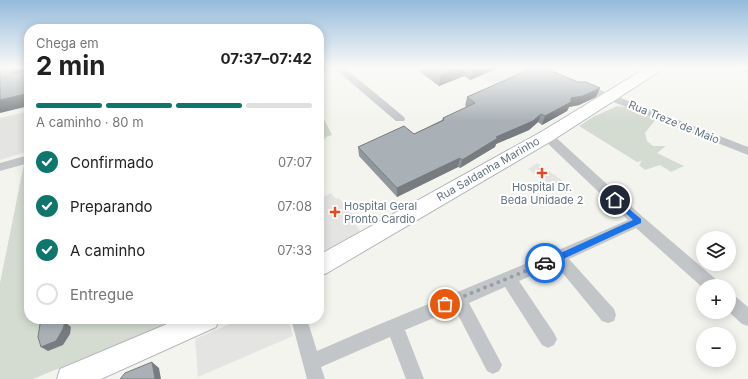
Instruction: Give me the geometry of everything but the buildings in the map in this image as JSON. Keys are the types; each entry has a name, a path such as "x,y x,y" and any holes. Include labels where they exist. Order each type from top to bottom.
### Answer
{"main road":[{"name":"Rua Saldanha Marinho","path":"324,263 547,136 626,86"},
{"path":"70,379 196,324"}],"street":[{"path":"360,86 400,119"},
{"name":"Rua Treze de Maio","path":"581,86 748,151"},
{"path":"547,136 638,221 704,279"},
{"path":"0,167 24,160"},
{"path":"300,324 314,371 394,325 559,258 638,221"},
{"path":"559,258 608,315"},
{"path":"508,278 548,339"},
{"path":"458,299 493,365"},
{"path":"736,307 748,318"},
{"path":"394,325 415,379"}],"shaded area":[{"path":"617,106 625,107 656,119 645,133 647,141 653,146 666,146 657,153 684,166 671,172 660,165 645,170 639,165 642,161 637,162 579,126 593,117"},
{"path":"24,112 24,153 0,160 0,118"},
{"path":"324,119 332,135 326,137 324,140"},
{"name":"Hospital Dr. Beda Unidade 2","path":"537,163 562,180 552,188 528,169"},
{"path":"24,164 24,324 166,324 33,379 0,379 0,283"},
{"name":"Hospital Geral Pronto Cardio","path":"331,193 336,199 339,198 360,224 356,226 361,232 330,249 324,250 324,196"},
{"path":"230,324 289,324 293,336 198,377 195,339"}],"way so far":[{"path":"445,304 545,263"}],"place":[{"name":"Hospital Dr. Beda Unidade 2","path":"542,173"},
{"name":"Hospital Geral Pronto Cardio","path":"335,212"}],"route":[{"path":"545,263 559,258 638,221 615,200"}]}
